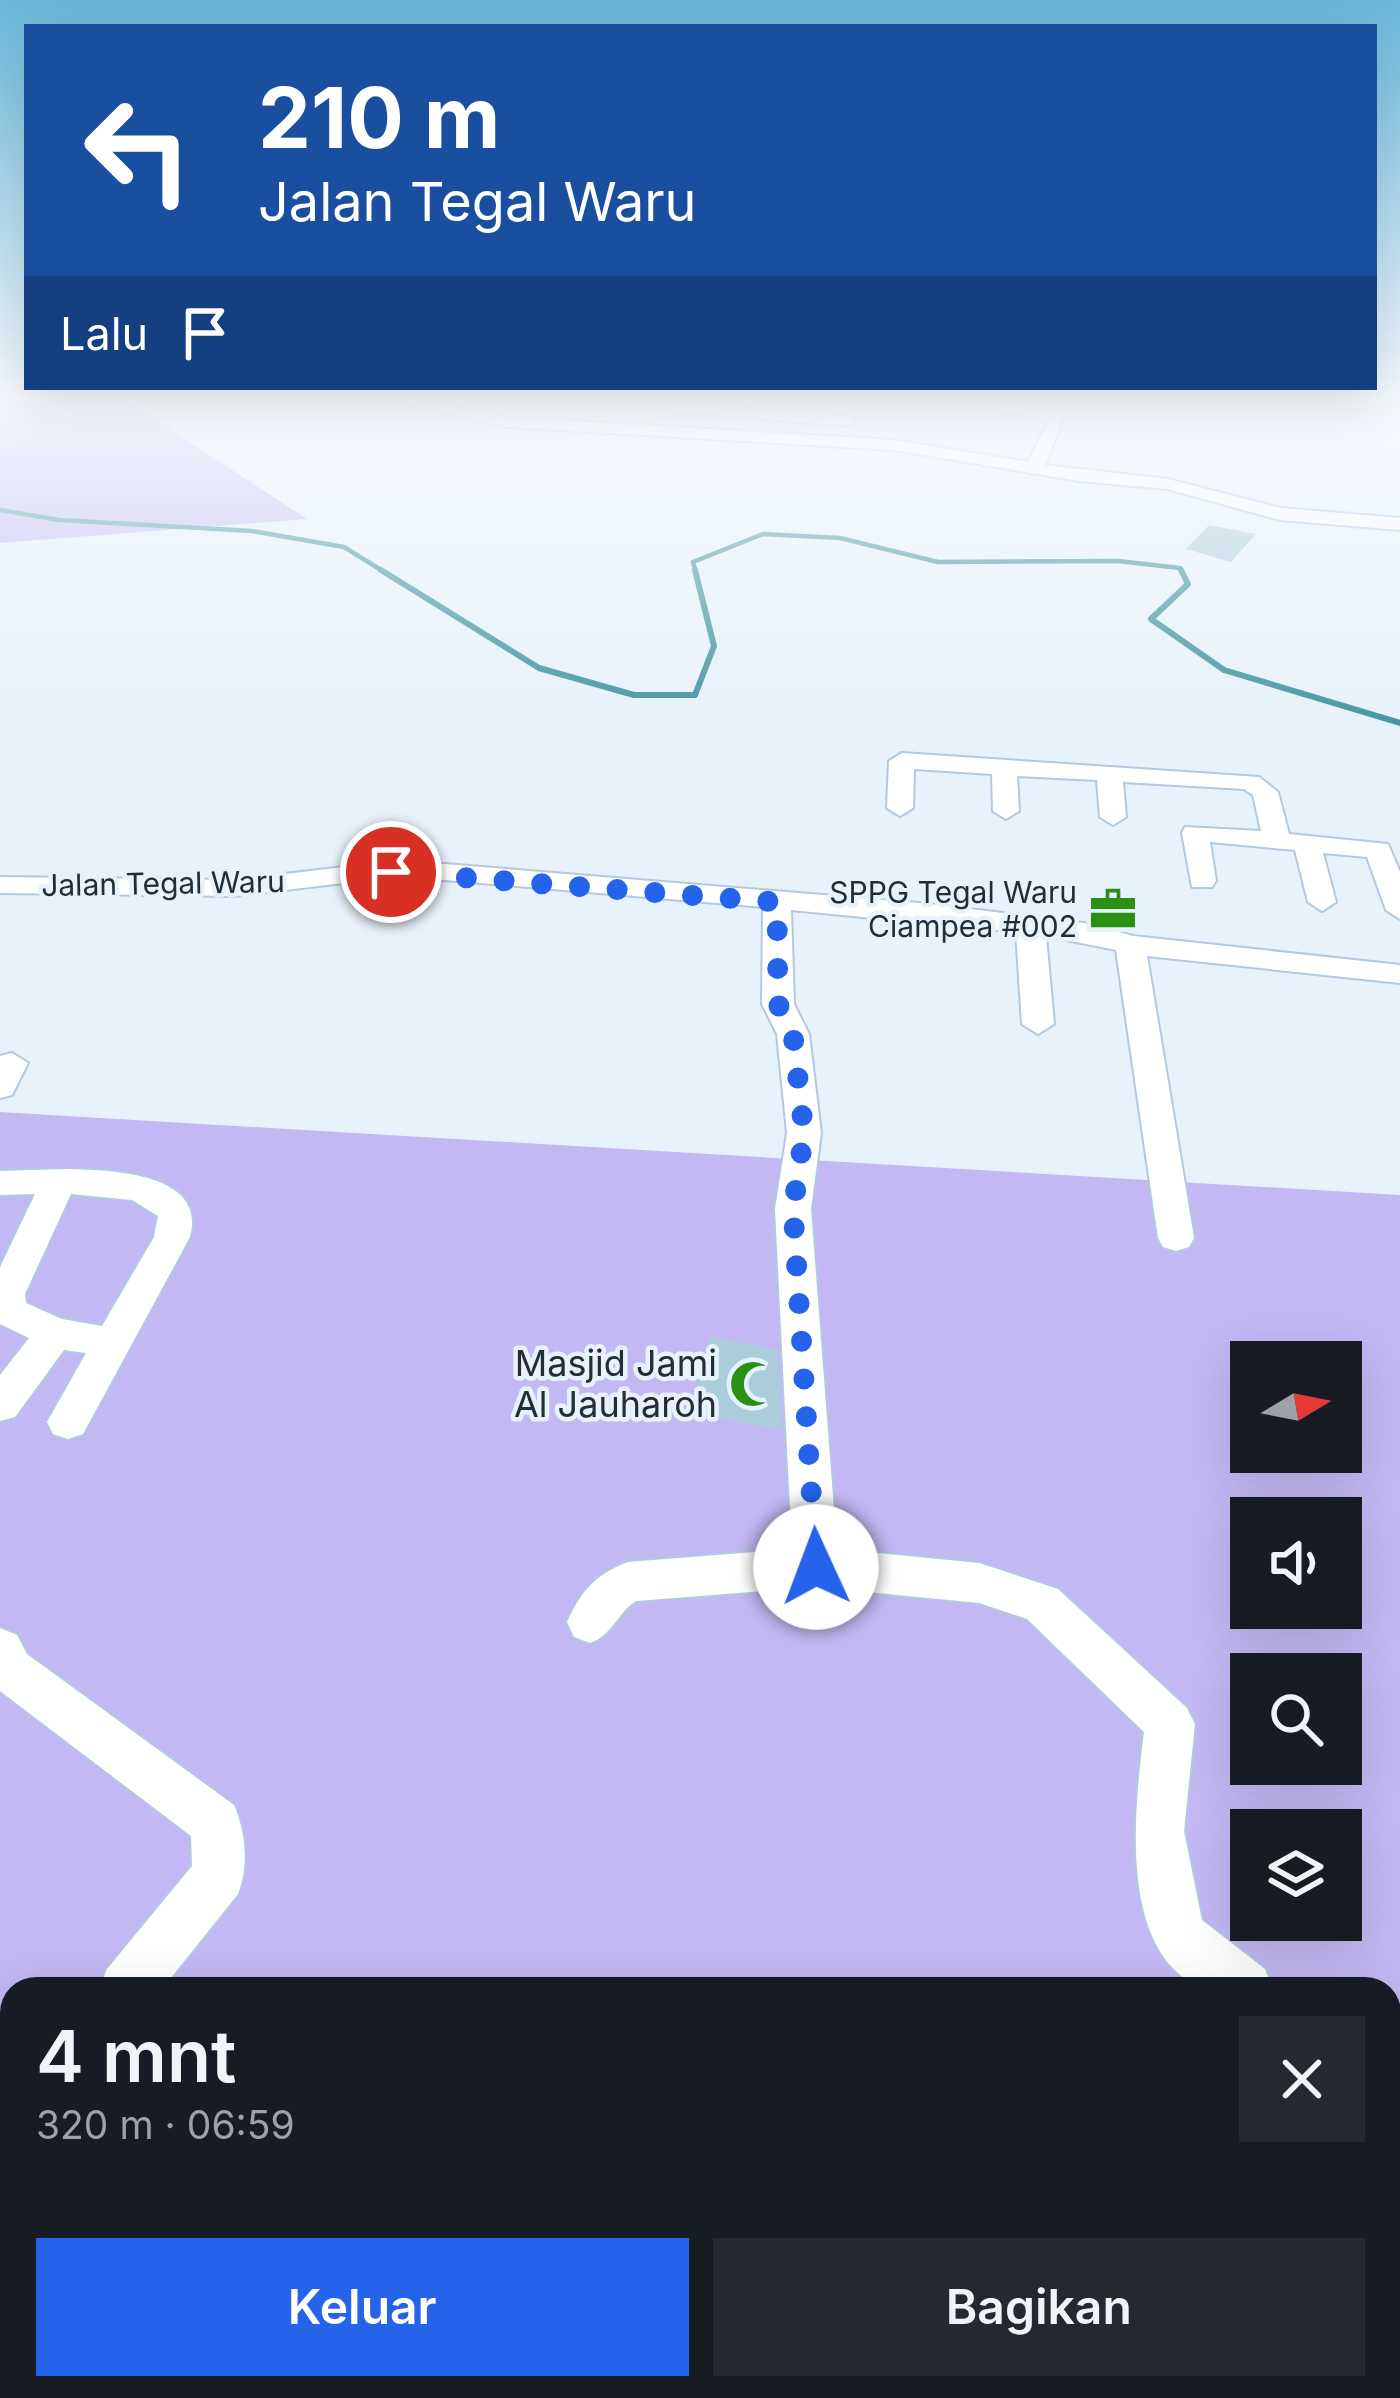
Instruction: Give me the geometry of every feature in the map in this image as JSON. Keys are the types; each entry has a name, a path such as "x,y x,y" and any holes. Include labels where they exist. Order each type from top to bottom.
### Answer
{"street":[{"path":"1272,512 1400,524"},
{"path":"900,808 902,761 1261,786 1322,902"},
{"path":"1004,767 1006,812"},
{"path":"1109,774 1113,817"},
{"path":"1202,881 1195,833 1389,851 1400,910 1387,920 1397,974"},
{"name":"Jalan Tegal Waru","path":"0,885 234,888 391,872 445,872 1030,925 1090,933 1130,945 1397,974"},
{"path":"777,902 778,1004 793,1034 804,1133 793,1209 816,1567"},
{"path":"1030,925 1039,1024"},
{"path":"1130,945 1176,1238"},
{"path":"0,1183 128,1186 156,1197 177,1218 172,1237 68,1422"},
{"path":"59,1183 6,1294 7,1311 55,1333 112,1343"},
{"path":"0,1405 55,1333"},
{"path":"590,1622 606,1596 628,1582 816,1567 979,1583 1042,1603 1170,1724 1158,1832 1178,1935 1230,1977"},
{"path":"0,1650 10,1670 215,1823 219,1875 137,1977"}],"shaded area":[{"path":"0,512 296,512 307,519 0,543"},
{"path":"0,1112 1400,1195 1400,1977 0,1977"}],"building":[{"path":"1209,525 1256,534 1231,562 1186,549"},
{"path":"709,1336 778,1350 781,1430 690,1412"}],"waterway":[{"path":"11,512 59,520 252,531 344,547 386,573"},
{"path":"696,573 693,562 763,534 840,538 938,562 1118,561 1180,568 1182,573"},
{"path":"381,570 539,668 634,695 695,695 714,646 695,570"},
{"path":"1181,570 1188,584 1151,619 1224,670 1400,723"}],"place":[{"name":"SPPG Tegal Waru Ciampea #002","path":"1113,909"},
{"name":"Masjid Jami Al Jauharoh","path":"753,1384"}],"route":[{"path":"391,872 445,872 777,902 778,1004 793,1034 804,1133 793,1209 816,1567"}]}
